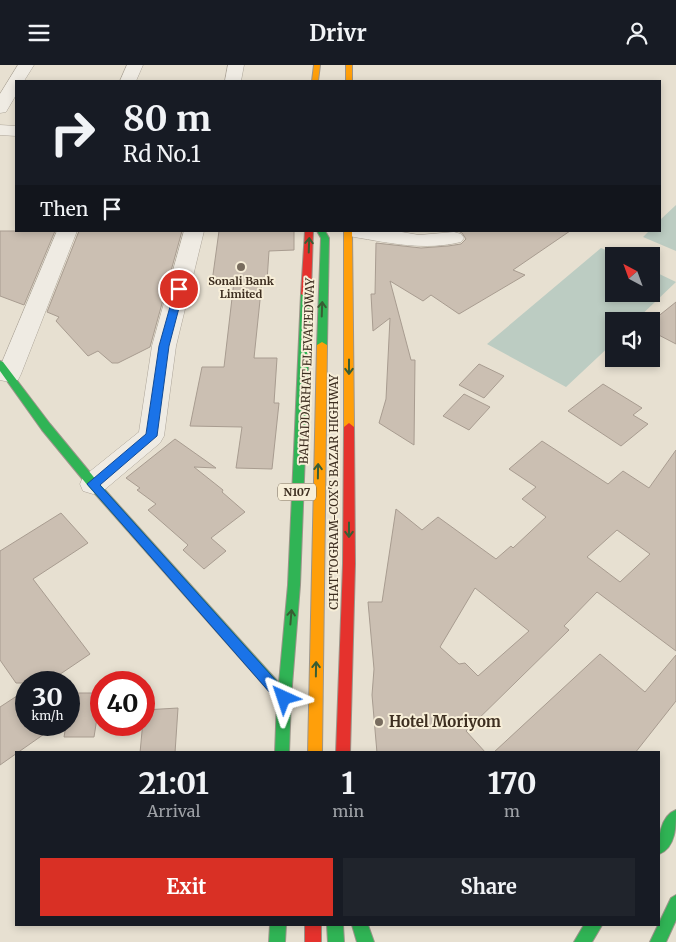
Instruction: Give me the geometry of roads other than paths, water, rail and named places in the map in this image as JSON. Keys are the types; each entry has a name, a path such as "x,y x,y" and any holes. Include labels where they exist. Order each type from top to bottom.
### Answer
{"main road":[{"path":"315,80 317,65"},
{"path":"349,65 349,80"},
{"name":"N107","path":"282,751 284,698 294,585 309,232"},
{"name":"BAHADDARHAT ELEVATEDWAY","path":"315,751 319,426 325,238 322,232"},
{"path":"337,426 338,238 340,232"},
{"name":"CHATTOGRAM-COX'S BAZAR HIGHWAY","path":"343,751 349,564 348,232"},
{"path":"5,369 46,427 93,484 284,698"},
{"path":"336,594 336,751"},
{"path":"660,826 674,812"},
{"path":"660,845 674,812"},
{"path":"660,914 674,897"},
{"path":"658,942 674,897"},
{"path":"277,942 278,926"},
{"path":"313,926 314,942"},
{"path":"334,926 336,942"},
{"path":"360,926 366,942"},
{"path":"582,942 593,926"}],"street":[{"path":"17,80 26,65"},
{"path":"128,80 135,65"},
{"path":"232,80 236,65"},
{"path":"0,108 15,83"},
{"path":"0,130 15,131"},
{"path":"5,369 67,232"},
{"path":"93,484 152,436 164,346 194,232"},
{"path":"360,232 419,241 454,238"}],"place":[{"name":"Sonali Bank Limited","path":"241,267"},
{"name":"Hotel Moriyom","path":"379,722"}]}
